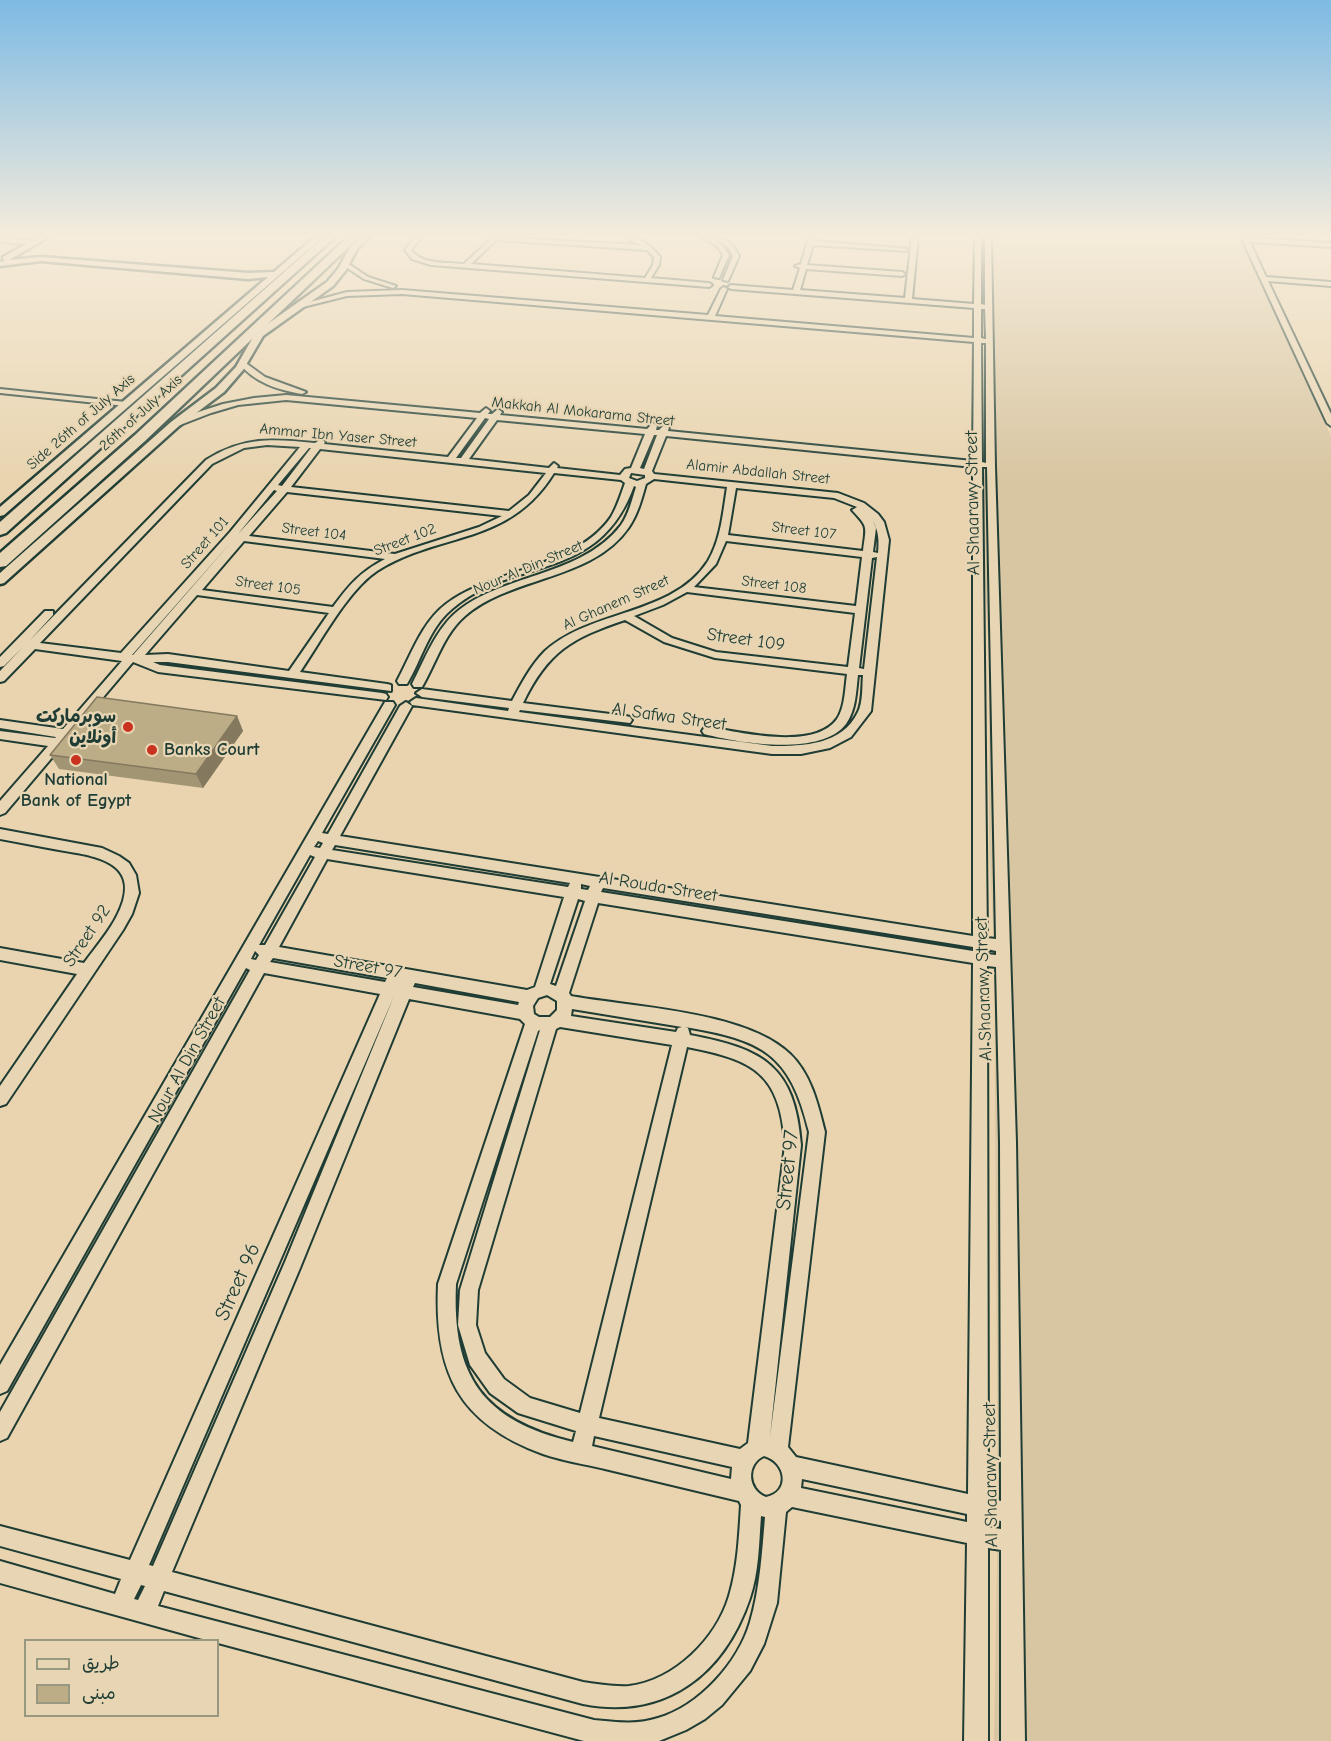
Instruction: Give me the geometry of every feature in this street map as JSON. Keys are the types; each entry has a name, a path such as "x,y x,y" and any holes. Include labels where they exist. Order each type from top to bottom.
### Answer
{"highway":[{"name":"26th of July Axis","path":"0,525 104,430 235,318"},
{"name":"26th of July Axis","path":"0,562 140,438 270,318"},
{"path":"140,438 175,424"}],"street":[{"name":"Side 26th of July Axis","path":"104,430 126,404 223,318"},
{"path":"0,580 175,424 220,390 243,363 260,334 281,318"},
{"path":"748,318 983,338"},
{"name":"Al Shaarawy Street","path":"983,318 984,462 1008,1142 1013,1741"},
{"path":"1282,318 1331,423"},
{"name":"Makkah Al Mokarama Street","path":"243,363 256,375 281,387 334,398"},
{"path":"0,392 126,404"},
{"name":"Makkah Al Mokarama Street","path":"175,424 210,409 247,400 285,397 334,398 984,462"},
{"path":"452,458 485,413"},
{"path":"464,459 496,414"},
{"name":"Nour Al Din Street","path":"403,681 432,627 446,609 468,593 579,549 598,536 612,522 629,476 652,429"},
{"name":"Nour Al Din Street","path":"0,1384 241,963 415,696 446,631 460,615 479,601 591,555 611,540 625,525 647,478 663,430"},
{"name":"Ammar Ibn Yaser Street","path":"0,663 77,590 215,449 234,441 277,437 315,445"},
{"name":"Ammar Ibn Yaser Street","path":"196,469 222,453 239,446 259,442 315,445 629,476"},
{"name":"Street 101","path":"130,658 272,488 315,445"},
{"name":"Street 101","path":"130,658 196,592 284,489 315,445"},
{"name":"Al Shaarawy Street","path":"976,1741 980,1198 980,659 976,572 984,462"},
{"name":"Street 102","path":"292,675 364,575 395,557 469,533 510,514 532,497 552,469"},
{"path":"629,476 647,478"},
{"path":"629,476 647,478"},
{"name":"Alamir Abdallah Street","path":"647,478 845,501 867,508 878,518 883,528 883,556 869,673"},
{"name":"Al Ghanem Street","path":"515,709 539,666 556,648 571,638 685,589 700,577 711,564 721,537 731,487"},
{"path":"272,488 510,514"},
{"name":"Alamir Abdallah Street","path":"845,501 868,520 871,528 859,612 854,671"},
{"name":"Street 104","path":"230,537 395,557"},
{"name":"Street 107","path":"721,537 883,556"},
{"path":"513,575 521,583"},
{"name":"Street 108","path":"685,589 876,615"},
{"name":"Ammar Ibn Yaser Street","path":"0,678 77,590"},
{"name":"Street 105","path":"196,592 336,611"},
{"path":"861,598 878,600"},
{"name":"Street 109","path":"626,616 668,640 715,655 869,673"},
{"path":"19,644 130,658 168,658 292,675 386,697"},
{"path":"130,658 153,668 386,697 415,696"},
{"path":"0,810 130,658"},
{"name":"Al Safwa Street","path":"415,696 800,740 823,734 840,723 848,708 854,671"},
{"name":"Al Safwa Street","path":"515,709 772,750 804,750 833,743 854,729 865,711 869,673"},
{"path":"386,697 403,681 415,696"},
{"name":"Nour Al Din Street","path":"0,1431 269,951 320,845 386,697"},
{"path":"0,724 62,738"},
{"path":"0,735 62,738"},
{"name":"Street 92","path":"0,834 102,853 116,859 126,868 132,880 133,894 128,910 0,1099"},
{"name":"Al Rouda Street","path":"320,845 596,888 1002,946"},
{"path":"541,1020 525,1005 535,993 576,885"},
{"path":"541,1020 565,1012 563,998 596,888"},
{"name":"Al Rouda Street","path":"596,888 1002,962"},
{"name":"Street 97","path":"250,948 541,1020 682,1039 740,1053 759,1064 776,1080 788,1100 794,1122 793,1145 750,1454"},
{"path":"0,954 88,970"},
{"name":"Street 97","path":"241,963 400,984 535,993 552,990 563,998 728,1028 755,1038 780,1054 799,1076 812,1103 817,1132 784,1459"},
{"path":"144,1613 291,1268 400,984"},
{"name":"Street 96","path":"120,1606 400,984"},
{"path":"0,1572 144,1613 594,1732 626,1735 658,1730 688,1717 715,1696 738,1669 755,1638 766,1604 782,1502 793,1477 784,1459 771,1447 750,1454 587,1425 525,1406 497,1386 477,1358 467,1325 469,1290 541,1020"},
{"path":"541,1020 447,1284 445,1324 447,1344 457,1373 473,1399 495,1421 521,1437 748,1497 764,1508 782,1502 1012,1542"},
{"path":"580,1454 686,1021"},
{"path":"0,1536 583,1693 606,1697 630,1697 653,1692 682,1676 713,1647 727,1626 738,1602 745,1576 748,1497 740,1475 750,1454"},
{"path":"784,1459 1010,1513"}],"shaded area":[{"path":"985,318 1277,318 1331,436 1331,1741 994,1741 998,1509 994,945 989,848 989,657 983,547"}],"building":[{"name":"Banks Court","path":"97,697 237,716 196,774 50,755"}],"place":[{"name":"سوبرماركت أونلاين","path":"128,727"},
{"name":"Banks Court","path":"152,750"},
{"name":"National Bank of Egypt","path":"76,760"}]}
